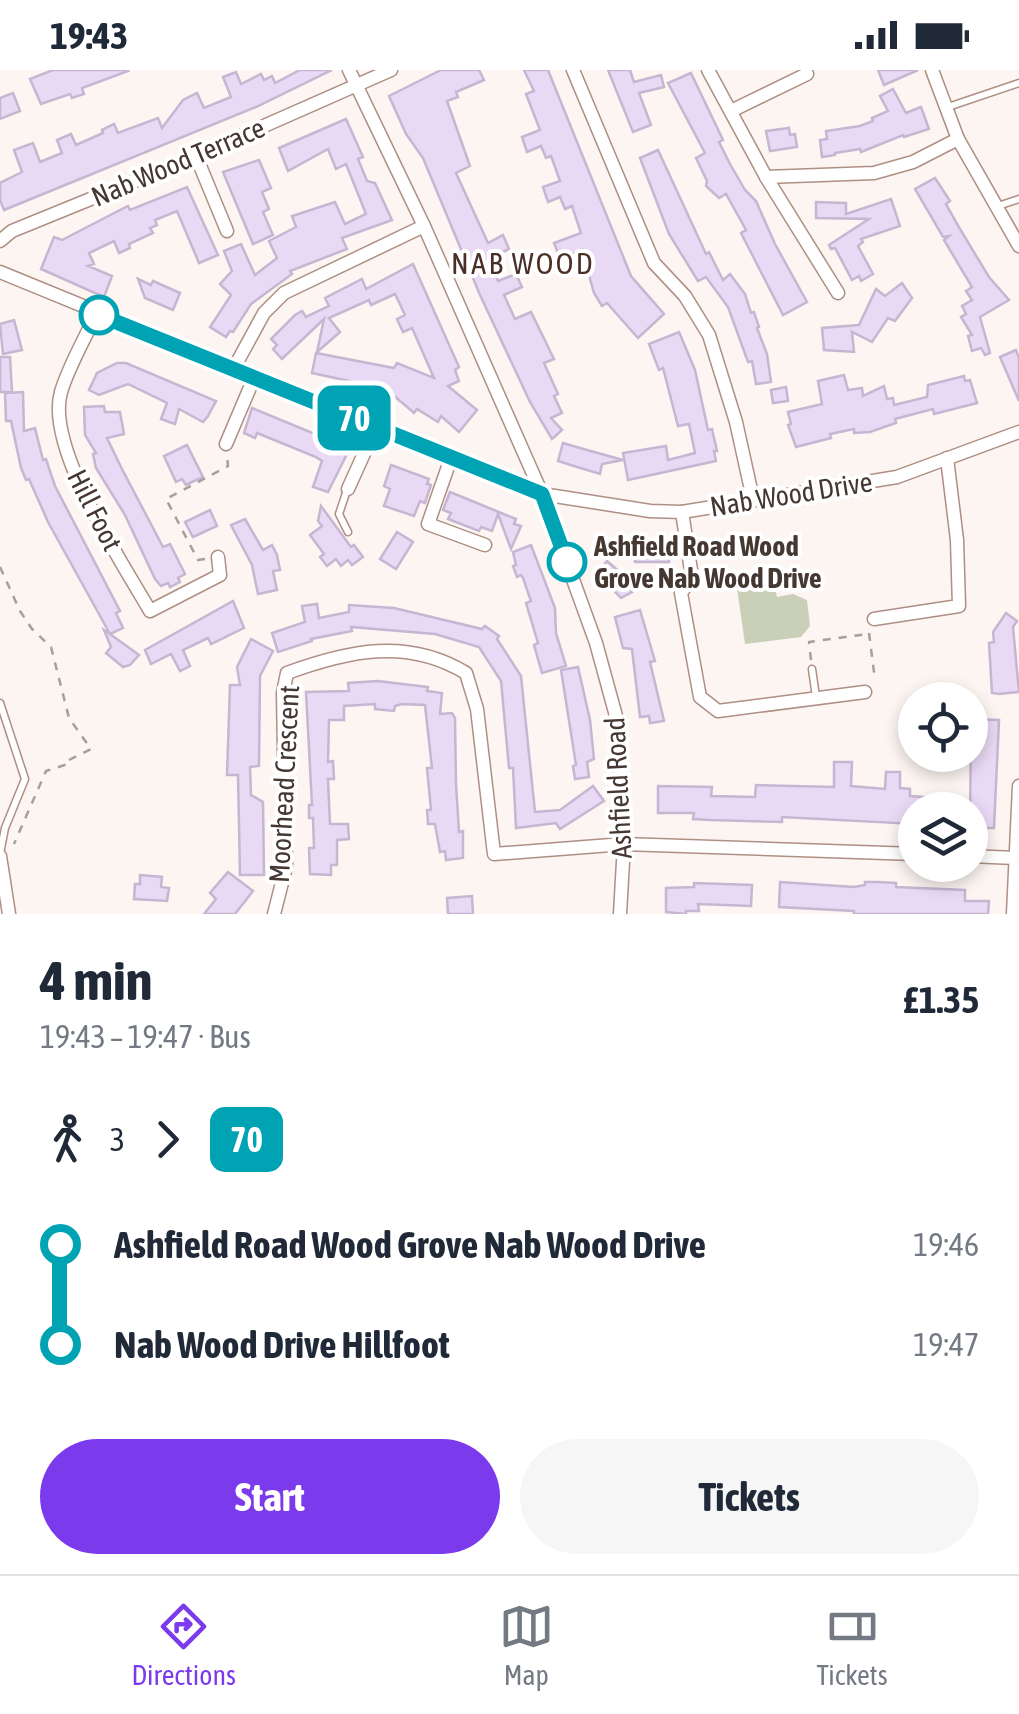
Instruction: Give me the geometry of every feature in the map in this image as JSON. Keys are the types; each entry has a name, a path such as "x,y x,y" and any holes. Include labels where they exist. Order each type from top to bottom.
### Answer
{"street":[{"name":"Ashfield Road","path":"349,70 424,226 542,494 596,643 616,716 624,844 620,914"},
{"name":"Nab Wood Terrace","path":"0,241 12,231 391,70"},
{"path":"573,70 654,264 685,296 709,335 754,498"},
{"path":"708,70 766,177 838,294"},
{"path":"932,70 958,139 1019,246"},
{"path":"730,111 807,74"},
{"path":"766,177 874,174 914,162 958,139"},
{"path":"196,156 228,231"},
{"path":"234,368 264,313 284,293 424,226"},
{"name":"Nab Wood Drive","path":"0,272 542,494 650,511 682,512 898,476 1019,432"},
{"name":"Hill Foot","path":"96,314 61,392 58,411 68,457 94,512 150,611 220,575 218,558"},
{"path":"226,444 254,378"},
{"path":"348,489 376,428"},
{"path":"451,458 428,524 484,545"},
{"path":"870,620 960,606 947,458"},
{"path":"682,512 692,578 681,594 700,697 718,711 865,692"},
{"name":"Moorhead Crescent","path":"274,914 286,867 282,693 286,674 336,655 370,650 414,654 446,661 466,673 478,710 494,854 624,844"},
{"path":"1012,914 1019,786"},
{"path":"624,844 898,853"},
{"path":"0,856 9,914"},
{"path":"988,857 1015,858"}],"lane":[{"path":"946,108 1019,83"},
{"path":"996,206 1019,199"},
{"path":"348,489 338,514 348,532"},
{"path":"812,669 816,698"},
{"path":"0,704 25,778 5,828 0,856"}],"path":[{"path":"218,558 198,560 166,500 228,466 226,444"},
{"path":"0,567 32,630 51,647 69,718 91,749 67,760 68,764 46,771 11,852 0,856"},
{"path":"865,692 876,690 870,620"},
{"path":"812,669 809,642 869,634"}],"green space":[{"path":"773,581 777,597 793,594 807,600 810,626 801,637 745,644 737,588"}],"building":[{"path":"53,70 128,71 82,88 84,94 72,98 70,94 41,104 30,79"},
{"path":"300,70 332,70 256,107 4,210 0,183 22,172 14,150 33,143 40,162 62,153 57,140 71,134 76,145 114,124 118,133 158,118 162,128 183,100 197,93 204,108 231,97 223,77 236,72 241,84 261,74 264,80 272,76 275,83"},
{"path":"441,70 479,70 484,80 456,92 458,97 447,101 470,166 456,173 488,243 503,235 509,249 488,259 498,281 516,274 522,287 504,295 515,319 531,312 554,359 544,363 562,413 551,418 562,430 552,439 530,402 480,295 423,158 406,134 389,96"},
{"path":"524,70 548,70 631,276 664,314 638,338 607,303 602,306 594,293 582,250 560,258 554,243 581,233 572,206 565,209 560,197 548,202 543,187 560,181 551,156 546,158 541,146 527,152 522,137 540,130 526,94 534,91"},
{"path":"608,70 630,70 634,82 661,75 664,87 639,93 651,125 633,132"},
{"path":"878,70 918,70 884,85"},
{"path":"691,73 723,140 719,142 730,164 756,201 807,302 783,315 741,233 746,230 726,194 719,198 706,186 696,158 705,153 668,83"},
{"path":"893,89 906,113 921,107 929,129 861,152 860,149 822,157 820,140 827,139 826,131 873,121 872,118 888,111 880,96"},
{"path":"13,93 20,111 0,119 0,98"},
{"path":"346,119 363,157 358,159 367,181 375,183 392,220 342,238 347,249 290,271 292,274 251,304 226,337 210,327 231,295 220,284 232,271 224,251 241,244 255,275 277,258 269,241 296,227 292,216 335,202 345,224 366,214 346,164 336,169 328,149 288,171 279,148"},
{"path":"789,128 790,135 795,134 797,147 770,151 766,131"},
{"path":"658,150 706,254 709,252 723,280 730,274 745,294 751,313 754,312 771,382 756,384 752,361 748,362 728,307 706,277 698,281 669,234 640,158"},
{"path":"259,160 271,188 262,192 269,209 263,212 273,235 253,244 223,172"},
{"path":"935,178 989,277 1009,300 980,317 990,353 985,355 981,348 972,351 968,336 972,335 961,317 966,314 962,306 972,300 966,291 972,287 944,240 949,236 943,237 915,189"},
{"path":"187,187 218,255 199,263 177,211 155,220 157,225 150,228 153,233 129,244 130,248 119,253 114,241 89,253 94,264 88,266 112,276 104,297 41,269 54,237 62,240 128,206 130,210"},
{"path":"891,199 900,226 861,239 863,242 858,246 873,274 861,281 859,276 852,280 835,248 829,245 869,219 816,218 816,202 846,203 846,214"},
{"path":"413,264 459,367 455,370 459,381 448,386 477,410 459,432 441,416 438,422 417,409 414,413 386,389 312,373 316,353 394,368 397,363 434,378 412,328 403,332 397,319 405,315 395,294 371,305 369,300 329,318 340,332 317,352 324,319 282,359 273,349 277,345 271,339 295,315 302,311 306,317 329,306 325,298 362,279 366,289"},
{"path":"138,279 180,293 173,310 145,298"},
{"path":"902,283 912,298 895,321 888,318 872,342 852,332 854,352 824,350 822,328 859,325 876,289 885,296"},
{"path":"14,320 22,350 3,354 0,324"},
{"path":"679,332 695,370 708,430 712,429 716,461 628,480 623,453 666,446 668,460 695,453 689,424 678,426 663,368 659,370 649,344"},
{"path":"1016,350 1019,358 1019,401 1000,357"},
{"path":"0,357 10,357 12,392 0,392"},
{"path":"126,363 216,401 203,422 179,409 175,424 161,419 167,403 128,384 99,395 89,390 97,373"},
{"path":"844,375 848,390 862,388 863,396 884,386 887,399 893,398 894,405 927,397 928,385 964,376 965,381 970,380 977,403 895,419 896,423 870,432 854,433 854,429 830,434 831,438 796,447 788,412 822,404 818,381"},
{"path":"786,387 788,401 773,403 771,390"},
{"path":"23,392 24,431 35,428 55,486 120,611 116,613 123,628 110,634 21,468 11,421 6,421 5,393"},
{"path":"104,406 105,412 120,412 124,434 107,438 163,547 170,544 185,574 170,587 168,583 161,586 155,579 125,515 96,468 96,453 85,435 84,407"},
{"path":"252,408 344,446 342,452 347,454 328,492 313,487 322,461 257,433 255,438 244,433"},
{"path":"563,443 623,460 602,464 600,474 558,461"},
{"path":"187,445 203,477 186,485 182,479 176,482 164,456"},
{"path":"391,465 429,479 425,503 420,501 414,516 384,506 390,489 384,486"},
{"path":"450,492 516,519 514,524 521,526 511,549 498,514 492,531 481,527 479,531 448,519 451,513 443,510"},
{"path":"321,506 363,557 352,565 348,560 341,566 336,559 327,566 320,557 324,554 310,535 322,526 318,521"},
{"path":"210,510 217,526 193,537 185,522"},
{"path":"245,519 263,550 272,545 277,555 280,570 273,571 277,590 258,594 252,565 231,525"},
{"path":"397,532 413,542 396,569 380,559"},
{"path":"669,543 677,547 677,558 669,558 669,562 635,562 635,544"},
{"path":"531,545 555,608 556,633 566,666 542,673 526,603 531,601 523,578 517,577 513,566 513,552"},
{"path":"607,561 621,573 632,592 621,598 597,573"},
{"path":"233,601 244,628 211,644 208,638 183,650 190,666 180,671 171,654 151,664 145,650"},
{"path":"317,604 319,618 349,612 349,605 394,608 482,629 485,626 499,636 497,639 521,676 535,812 560,810 593,786 604,801 560,829 556,823 516,828 513,768 509,768 501,681 479,647 435,634 351,627 352,631 311,639 278,652 272,633 305,622 302,606"},
{"path":"640,610 655,661 650,662 664,721 650,723 649,716 640,717 632,649 623,648 615,617"},
{"path":"1006,613 1017,621 1013,627 1019,692 999,694 992,693 989,643 994,642 993,632"},
{"path":"104,630 139,655 123,667 106,653 111,647"},
{"path":"251,639 273,651 260,676 259,766 250,767 251,795 263,802 264,875 240,875 238,775 227,775 230,685 240,685 237,667"},
{"path":"578,667 594,759 587,762 589,777 575,779 561,670"},
{"path":"378,681 428,687 427,691 442,693 440,714 452,713 455,718 463,858 446,860 445,851 440,852 435,824 428,824 427,810 431,810 427,768 432,768 425,705 402,704 395,706 394,711 375,709 375,704 344,706 344,720 329,720 328,762 333,761 334,779 328,779 330,824 348,824 349,839 337,840 337,865 331,865 331,875 310,874 309,848 314,848 313,818 309,818 312,805 306,692 349,691 348,683"},
{"path":"988,720 999,720 994,828 988,828 988,792 970,792 971,772 988,772"},
{"path":"834,762 852,762 851,786 885,789 886,772 900,772 900,788 910,792 898,792 898,823 782,817 782,822 710,820 693,819 694,813 658,813 658,786 712,787 711,796 755,797 756,785 834,787"},
{"path":"228,872 253,891 235,914 204,914 216,899 210,893"},
{"path":"140,875 162,877 161,887 169,888 167,901 134,899"},
{"path":"780,882 854,887 878,882 896,883 896,887 965,890 965,901 989,901 988,914 854,914 779,907"},
{"path":"694,883 752,885 751,906 698,904 699,911 666,912 666,888 694,887"},
{"path":"472,896 473,914 448,914 447,898"}],"bus line":[{"name":"70","path":"99,315 542,494 567,562"}],"place":[{"name":"Ashfield Road Wood Grove Nab Wood Drive","path":"567,562"}],"district":[{"name":"NAB WOOD","path":"523,263"}]}
